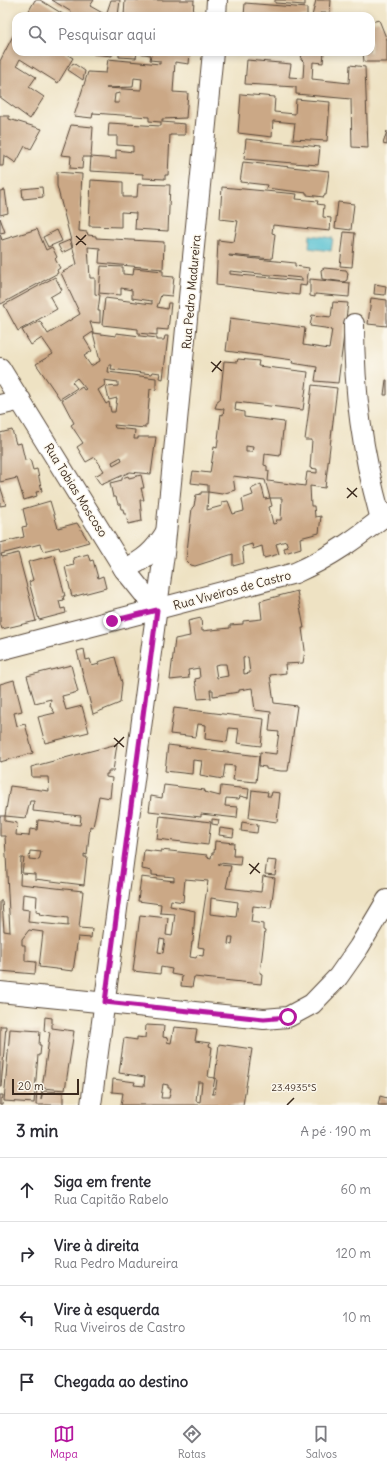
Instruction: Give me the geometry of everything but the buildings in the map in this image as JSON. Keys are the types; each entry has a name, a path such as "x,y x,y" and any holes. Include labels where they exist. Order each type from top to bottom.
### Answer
{"street":[{"path":"216,12 217,0"},
{"name":"Rua Pedro Madureira","path":"90,1105 157,610 213,56"},
{"path":"354,324 354,360 358,409 367,464 384,516"},
{"name":"Rua Tobias Moscoso","path":"0,368 124,569 157,610"},
{"path":"0,404 21,400"},
{"name":"Rua Viveiros de Castro","path":"0,650 295,573 323,561 346,547 384,516"},
{"path":"124,569 138,564 149,554 166,532"},
{"path":"0,992 264,1019 288,1017 312,1004 338,977 359,947 387,900"}],"water":[{"path":"310,235 333,238 331,251 309,248"}],"route":[{"path":"112,621 157,610 105,1002 264,1019 288,1017"}]}
